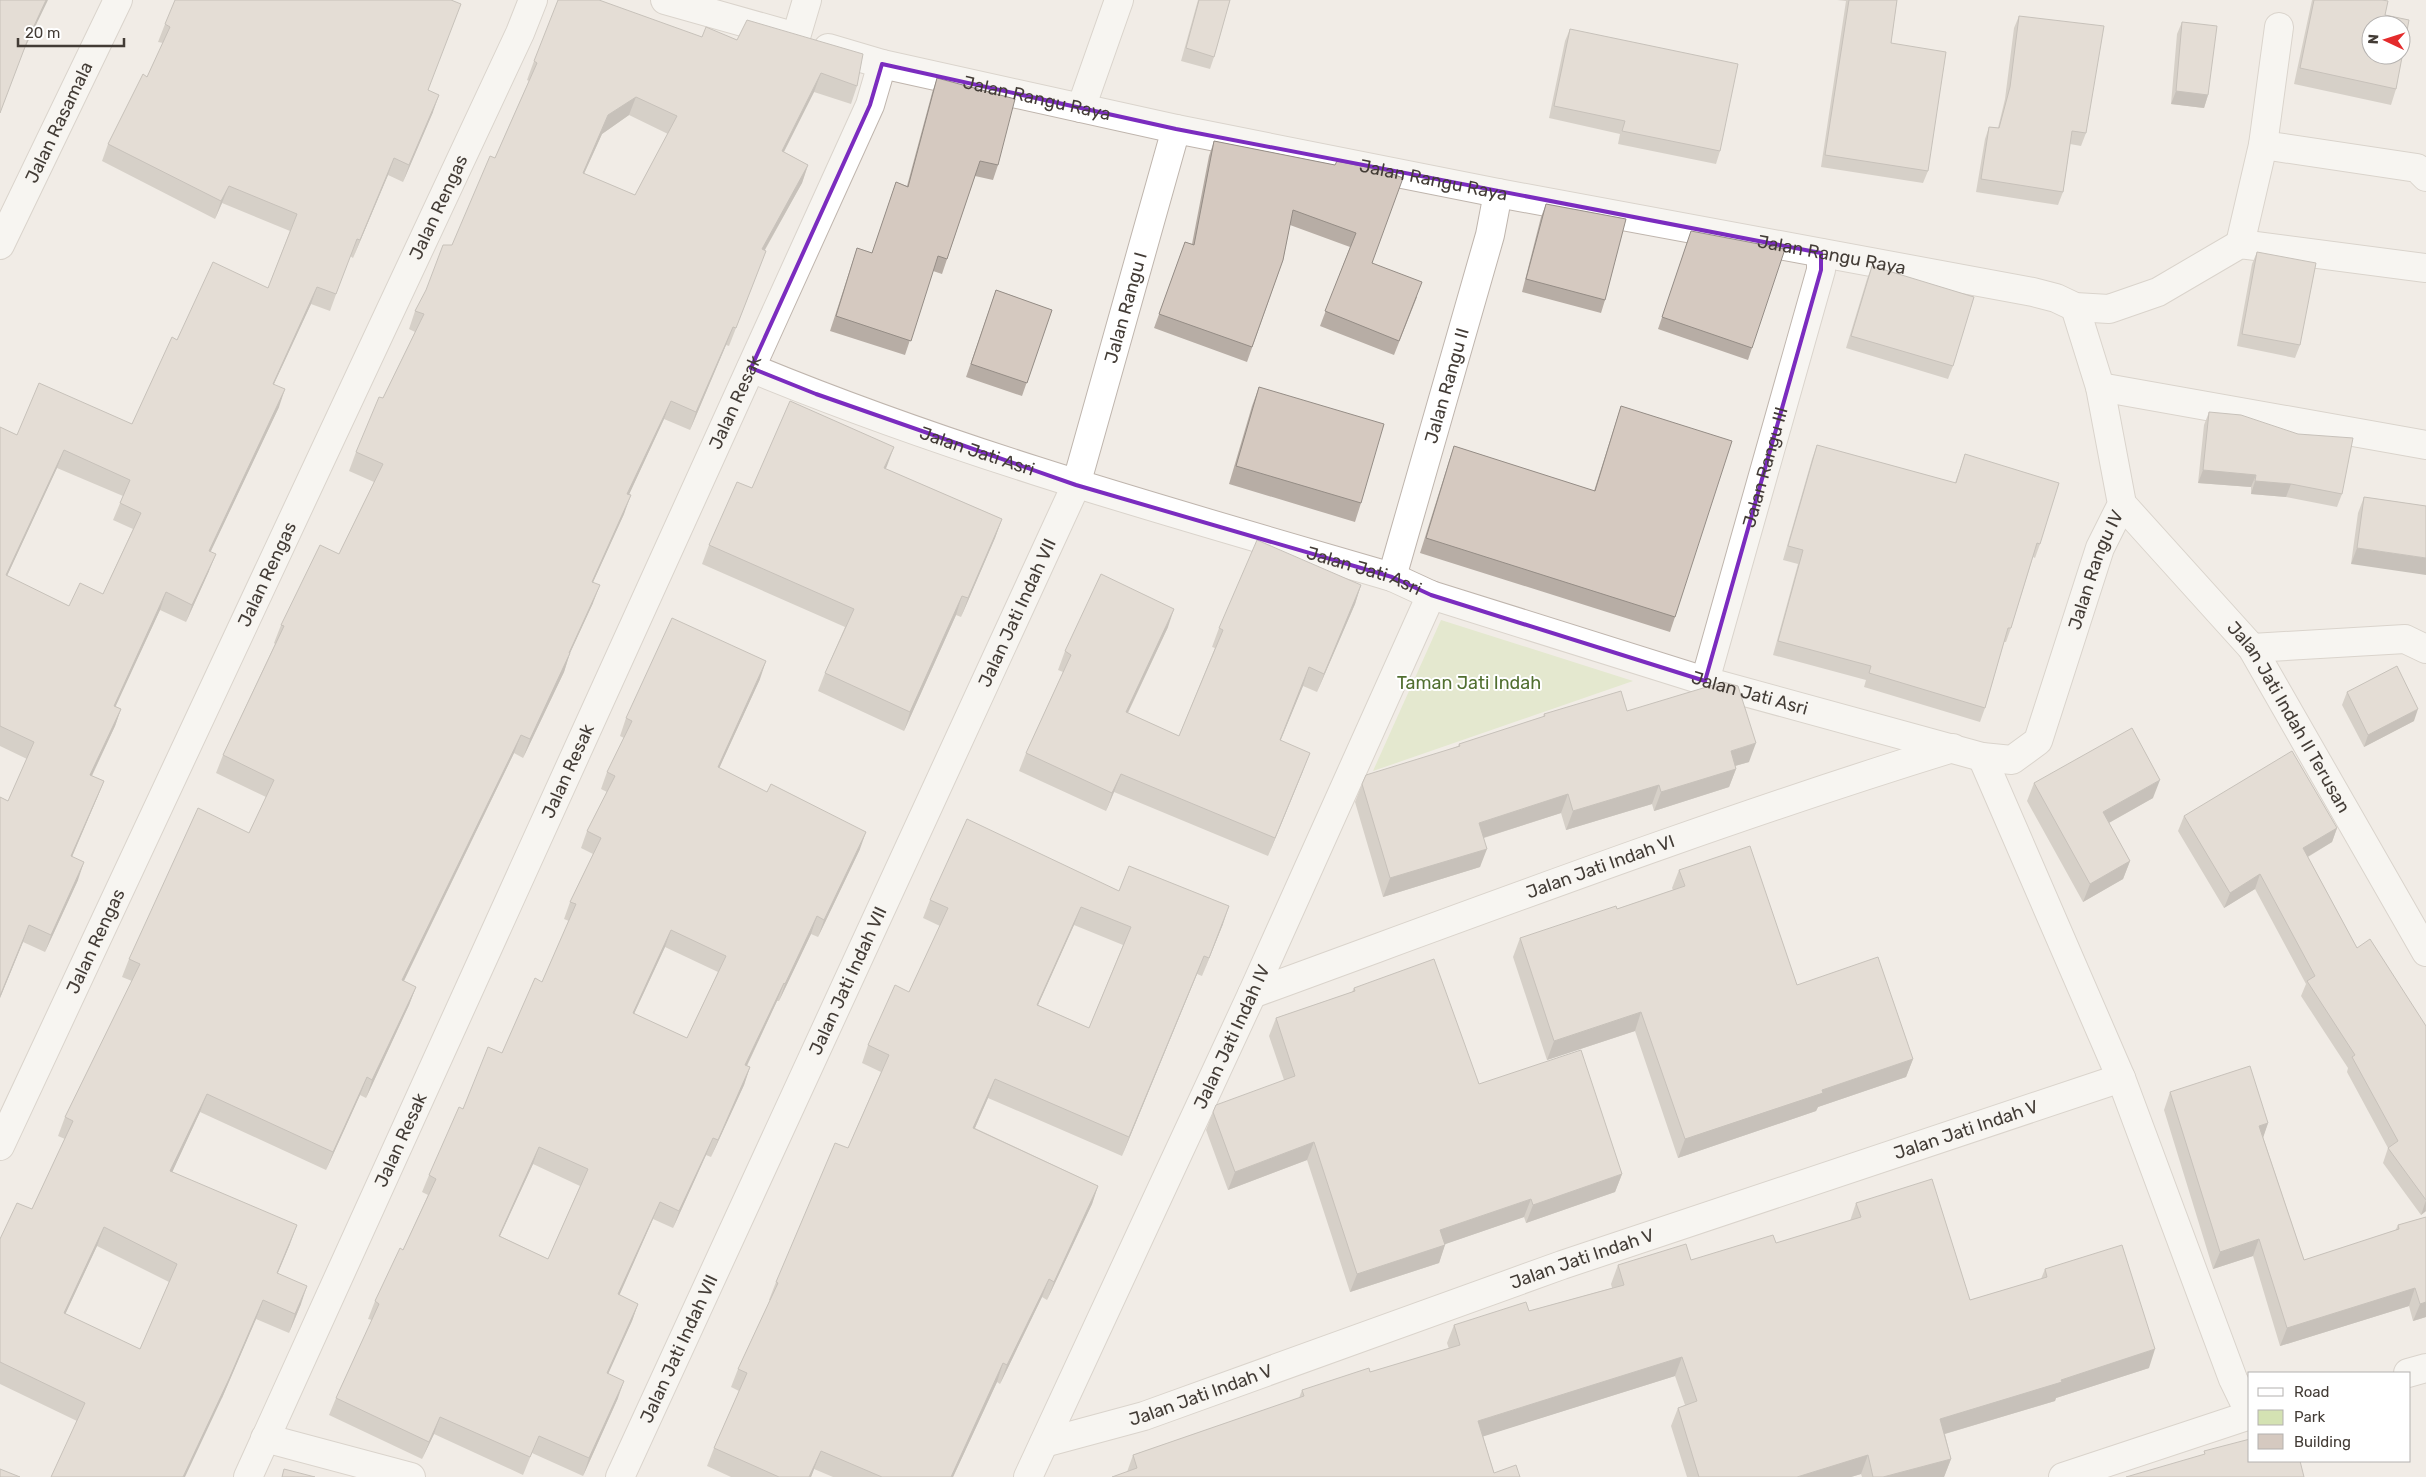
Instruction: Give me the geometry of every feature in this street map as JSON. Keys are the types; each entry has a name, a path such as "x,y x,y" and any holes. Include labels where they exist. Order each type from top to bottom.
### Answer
{"street":[{"name":"Jalan Rasamala","path":"0,245 118,0"},
{"name":"Jalan Rengas","path":"0,1146 516,42 533,0"},
{"name":"Jalan Rangu Raya","path":"665,0 796,37 882,64 1176,129 1498,193 2032,292 2056,298 2075,307"},
{"path":"796,37 807,0"},
{"path":"1082,108 1119,0"},
{"path":"2240,244 2263,145 2279,27"},
{"name":"Jalan Resak","path":"248,1477 870,105 882,64"},
{"name":"Jalan Rangu I","path":"1076,485 1176,129"},
{"path":"2263,145 2416,168 2426,177"},
{"name":"Jalan Rangu II","path":"1392,577 1490,235 1498,193"},
{"path":"2075,307 2109,309 2158,292 2240,244 2426,268"},
{"name":"Jalan Rangu III","path":"1705,681 1821,270 1821,254"},
{"name":"Jalan Rangu IV","path":"1982,757 2012,760 2038,741 2100,548 2122,504 2100,387 2075,307"},
{"name":"Jalan Jati Asri","path":"751,368 816,394 1076,485 1392,577 1431,595 1705,681 1982,757"},
{"path":"2100,387 2426,445"},
{"name":"Jalan Jati Indah VII","path":"620,1477 1076,485"},
{"name":"Jalan Jati Indah II Terusan","path":"2122,504 2252,648 2426,952"},
{"name":"Jalan Jati Indah IV","path":"1028,1477 1252,994 1431,595"},
{"path":"2252,648 2405,639 2426,649"},
{"name":"Jalan Jati Indah VI","path":"1252,994 1592,869 1830,786 1953,748"},
{"path":"1982,757 2121,1078 2233,1379 2248,1410"},
{"name":"Jalan Jati Indah V","path":"1044,1444 1144,1416 1562,1265 2121,1078"},
{"path":"2411,1372 2426,1368"},
{"path":"2063,1477 2248,1415"},
{"path":"265,1438 411,1477"}],"highlighted area":[{"path":"882,64 1176,129 1821,253 1821,270 1705,681 1431,595 1392,577 1076,485 816,394 751,368 870,105"}],"green space":[{"name":"Taman Jati Indah","path":"1441,620 1633,681 1373,771"}],"building":[{"path":"0,0 46,0 28,39 0,113"},
{"path":"175,0 451,0 461,4 428,90 439,95 409,165 394,158 360,240 357,239 336,294 317,287 273,384 285,389 209,551 216,554 192,605 166,592 114,706 121,709 90,775 104,781 71,856 84,862 51,935 29,925 0,996 0,797 8,801 34,742 0,726 0,427 17,435 39,383 132,424 172,337 177,340 213,262 268,288 297,214 229,186 221,201 108,144 143,74 147,77 170,27 165,24","holes":["64,450 130,480 120,503 141,513 103,594 80,583 69,606 6,575"]},
{"path":"558,0 599,0 702,37 706,27 737,40 747,20 863,54 857,86 821,73 782,151 808,165 762,249 766,251 736,328 733,327 696,412 671,401 627,494 631,495 592,582 600,585 570,653 530,739 521,735 402,980 416,987 372,1080 367,1077 333,1152 207,1094 170,1171 297,1225 277,1273 307,1286 295,1314 263,1300 229,1379 183,1477 51,1477 85,1403 0,1362 0,1239 17,1203 32,1209 73,1121 65,1117 140,964 129,959 198,808 249,833 274,780 223,755 284,626 281,625 320,545 339,554 383,464 356,452 379,397 383,398 424,314 415,311 426,290 443,245 452,245 490,156 495,158 537,63 534,61","holes":["636,97 677,116 635,195 583,173 608,115","104,1227 177,1264 140,1349 64,1313"]},
{"path":"1199,0 1230,0 1214,57 1186,48"},
{"path":"1849,0 1897,0 1891,43 1946,52 1928,171 1825,155"},
{"path":"2314,0 2388,1 2385,15 2361,15 2361,65 2401,65 2396,89 2300,68"},
{"path":"2019,16 2104,26 2086,133 2072,131 2063,192 1981,179 1989,127 1999,128 2010,87"},
{"path":"2182,22 2217,26 2208,95 2176,91"},
{"path":"1570,29 1738,64 1720,151 1622,131 1625,121 1554,106"},
{"path":"937,78 1015,99 998,165 980,161 947,259 938,256 911,341 836,316 857,248 872,253 896,182 908,187"},
{"path":"1214,141 1335,165 1337,161 1385,171 1403,178 1372,263 1422,282 1399,341 1325,311 1356,233 1293,210 1283,260 1252,347 1159,314 1185,242 1194,245"},
{"path":"1546,204 1626,219 1605,300 1526,279"},
{"path":"1691,231 1785,249 1752,348 1662,317"},
{"path":"2257,252 2316,263 2300,345 2242,334"},
{"path":"1872,266 1974,297 1953,366 1851,336"},
{"path":"996,290 1052,310 1027,383 971,364"},
{"path":"1259,387 1384,424 1361,503 1236,466"},
{"path":"790,401 894,447 884,468 1002,519 968,598 962,596 910,712 825,673 854,609 709,545 737,482 752,488"},
{"path":"1621,406 1732,441 1675,617 1426,538 1454,446 1595,491"},
{"path":"2209,412 2241,415 2298,434 2353,438 2342,494 2291,484 2255,481 2256,475 2203,470"},
{"path":"1817,445 1956,483 1965,454 2059,483 2040,544 2037,543 2011,628 2008,628 1985,708 1869,673 1871,666 1778,641 1803,550 1788,546"},
{"path":"2364,497 2426,506 2426,558 2357,548"},
{"path":"1257,540 1361,585 1324,674 1309,667 1280,740 1310,753 1275,838 1121,774 1112,793 1026,753 1071,655 1065,651 1101,574 1174,609 1126,712 1179,736 1223,630 1219,628"},
{"path":"672,618 766,661 718,767 767,792 771,784 866,832 824,920 817,916 784,983 745,1065 750,1067 718,1140 713,1138 679,1211 660,1202 618,1294 638,1304 607,1373 624,1381 589,1458 539,1436 530,1457 440,1417 429,1442 336,1398 379,1304 375,1301 400,1248 403,1250 436,1179 429,1175 459,1107 463,1109 488,1047 502,1053 535,978 542,982 576,904 570,902 601,838 587,831 615,776 607,772 632,721 626,718","holes":["671,930 726,956 687,1038 633,1013","539,1147 588,1169 548,1259 499,1236"]},
{"path":"2397,666 2418,709 2368,735 2347,692"},
{"path":"1723,682 1738,686 1756,743 1731,751 1736,769 1661,792 1659,785 1573,811 1568,794 1479,823 1487,849 1390,878 1362,784 1366,775 1460,746 1459,744 1545,716 1544,714 1621,691 1627,711"},
{"path":"2132,728 2160,780 2103,812 2130,861 2090,884 2034,783"},
{"path":"2292,751 2337,828 2303,848 2357,948 2370,939 2426,1026 2426,1200 2388,1148 2398,1141 2352,1057 2355,1055 2307,981 2315,976 2260,874 2230,893 2184,816"},
{"path":"967,819 1119,891 1129,866 1229,906 1209,958 1204,956 1129,1137 995,1079 973,1128 1098,1186 1054,1282 1049,1279 1007,1365 1003,1363 951,1477 882,1477 821,1451 809,1477 779,1477 714,1448 747,1373 738,1369 778,1283 776,1282 835,1143 848,1148 889,1055 868,1045 895,985 909,992 948,908 930,900","holes":["1081,907 1131,927 1089,1028 1037,1005"]},
{"path":"1750,846 1797,985 1878,957 1913,1059 1822,1090 1823,1093 1685,1139 1641,1012 1554,1041 1520,938 1616,906 1617,909 1685,886 1679,870"},
{"path":"1434,959 1479,1084 1581,1050 1622,1174 1533,1205 1531,1199 1440,1230 1445,1245 1357,1274 1314,1142 1235,1172 1213,1112 1216,1105 1295,1076 1276,1018 1355,991 1354,988"},
{"path":"2250,1066 2268,1123 2259,1126 2304,1260 2399,1229 2398,1225 2426,1217 2426,1302 2420,1304 2415,1288 2287,1328 2259,1239 2220,1252 2170,1092"},
{"path":"1932,1179 1970,1300 2047,1277 2045,1269 2122,1245 2155,1349 2061,1380 2062,1382 1940,1419 1951,1459 1883,1477 1873,1477 1868,1455 1797,1477 1699,1477 1678,1408 1697,1401 1682,1357 1478,1421 1494,1473 1516,1465 1520,1477 1112,1477 1137,1468 1133,1455 1304,1396 1302,1390 1369,1368 1370,1372 1460,1345 1454,1325 1526,1302 1529,1311 1624,1285 1618,1265 1686,1244 1691,1260 1773,1235 1776,1243 1861,1217 1856,1203"},
{"path":"2248,1440 2248,1462 2300,1462 2304,1477 2126,1477 2205,1454 2204,1451"},
{"path":"0,1469 20,1477 0,1477"},
{"path":"284,1469 315,1477 282,1477"}]}
